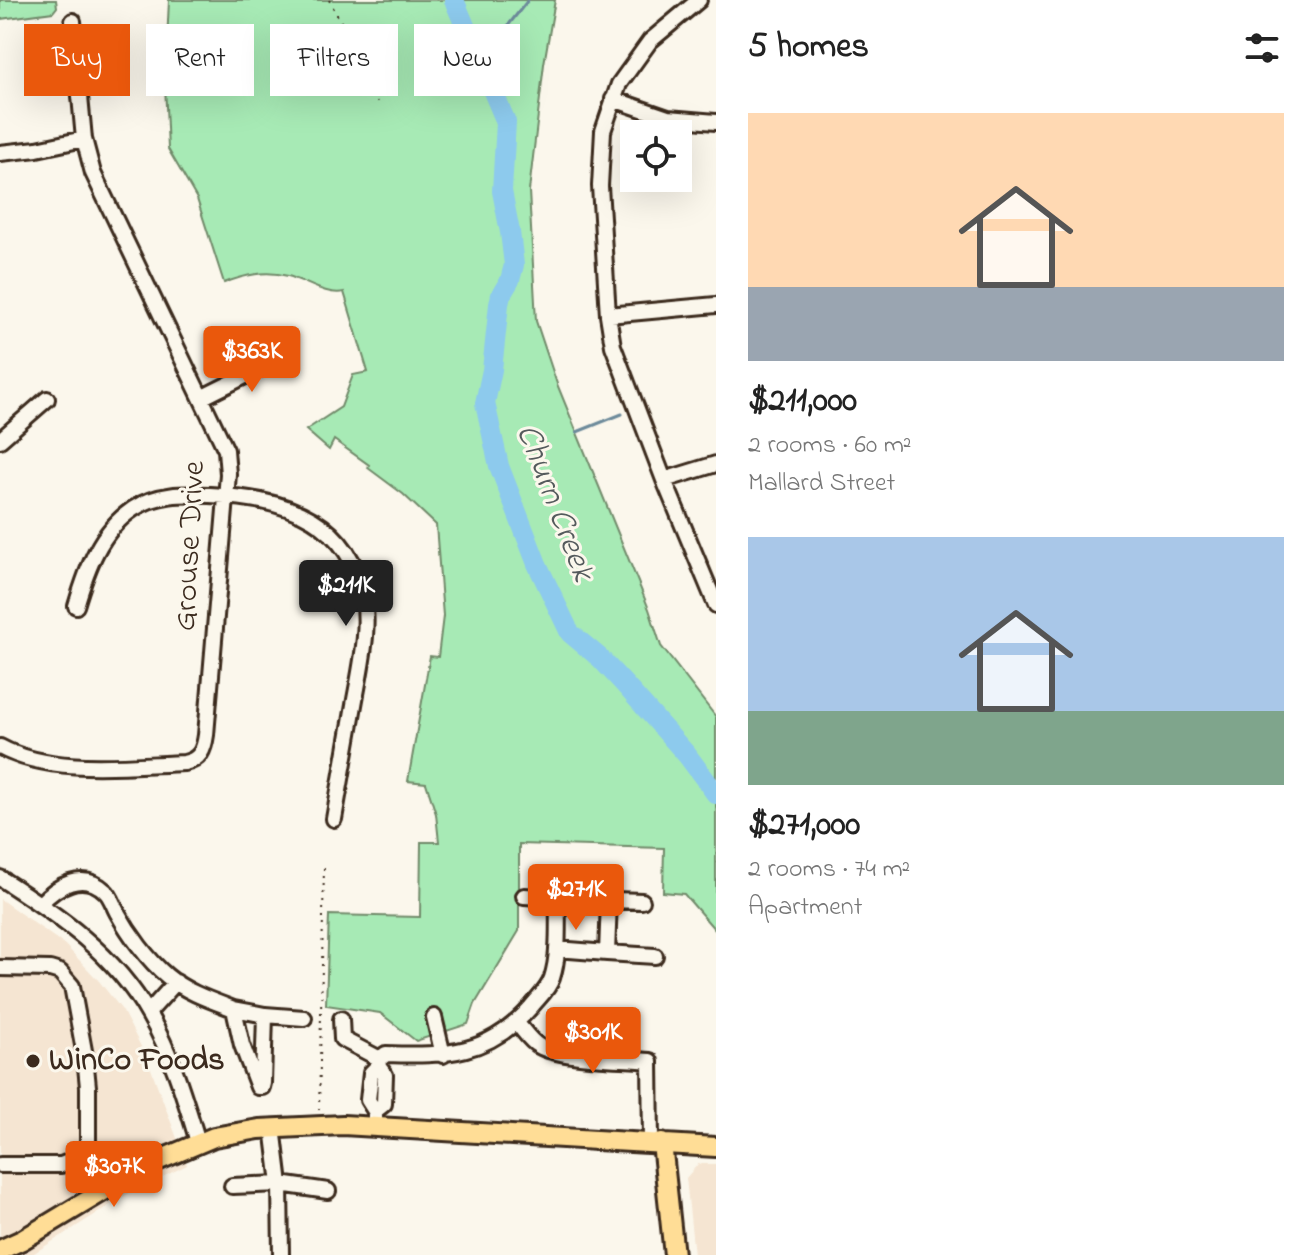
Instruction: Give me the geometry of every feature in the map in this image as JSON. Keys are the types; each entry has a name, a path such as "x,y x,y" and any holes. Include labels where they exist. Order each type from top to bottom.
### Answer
{"main road":[{"path":"10,1250 133,1173 198,1142 219,1135 273,1127 375,1119 716,1147"},
{"path":"656,1142 674,1255"}],"street":[{"path":"699,0 658,32 642,50 613,99 603,131 600,167 608,315 616,354 716,605"},
{"name":"Grouse Drive","path":"0,747 32,760 54,764 184,763 198,757 205,740 228,474 226,450 93,173 84,139 73,21"},
{"path":"613,99 668,118 716,122"},
{"path":"0,153 84,139"},
{"path":"608,315 716,305"},
{"path":"203,397 261,368 270,357"},
{"path":"0,440 47,399"},
{"path":"664,480 716,464"},
{"path":"76,606 88,571 110,529 127,513 148,501 173,494 226,496 275,502 310,517 341,547 360,582 365,604 366,627 334,819"},
{"path":"0,878 40,904 101,952 148,1013 164,1044 198,1142"},
{"path":"40,904 54,889 70,882 98,886 108,893 133,936 166,975 191,992 234,1009 304,1018"},
{"path":"524,896 642,901"},
{"path":"379,1062 386,1054 443,1055 485,1043 517,1023 552,979 557,949 558,898"},
{"path":"607,953 609,900"},
{"path":"557,949 655,956"},
{"path":"0,968 50,969 60,972 72,986 88,1087 88,1144 78,1158 61,1165 0,1165"},
{"path":"148,1013 176,982"},
{"path":"234,1009 242,1045 258,1087 262,1087 263,1083 265,1015"},
{"path":"434,1017 443,1055"},
{"path":"341,1019 342,1039 379,1062 385,1075 384,1104 375,1119"},
{"path":"517,1023 531,1041 541,1047 650,1061 656,1142"},
{"path":"273,1127 280,1184 281,1255"},
{"path":"232,1186 280,1184 328,1191"}],"path":[{"path":"329,0 351,40 377,102"},
{"path":"318,1124 324,867"}],"shaded area":[{"path":"0,899 65,945 122,1010 147,1058 187,1165 126,1195 31,1255 0,1255"},
{"path":"698,1164 716,1164 716,1255 694,1255 686,1178"}],"green space":[{"path":"0,0 56,0 57,7 53,12 0,19"},
{"path":"169,0 555,0 529,191 536,321 557,384 649,609 661,646 716,717 716,931 684,894 663,892 664,848 519,844 519,931 475,1004 468,1024 416,1041 380,1013 326,1005 329,915 420,917 421,842 439,842 436,814 426,783 408,781 430,656 438,657 443,616 436,525 403,494 368,468 369,465 334,440 329,450 306,430 341,407 353,375 368,372 344,292 330,292 271,273 224,283 197,199 168,149 166,96 254,96 254,24 168,24"}],"waterway":[{"name":"Churn Creek","path":"454,0 506,122 502,191 514,265 499,304 485,403 499,466 537,564 570,633 600,658 625,685 687,755 716,794"},
{"path":"509,24 528,0"},
{"path":"577,432 622,414"}],"place":[{"name":"WinCo Foods","path":"33,1061"}]}
